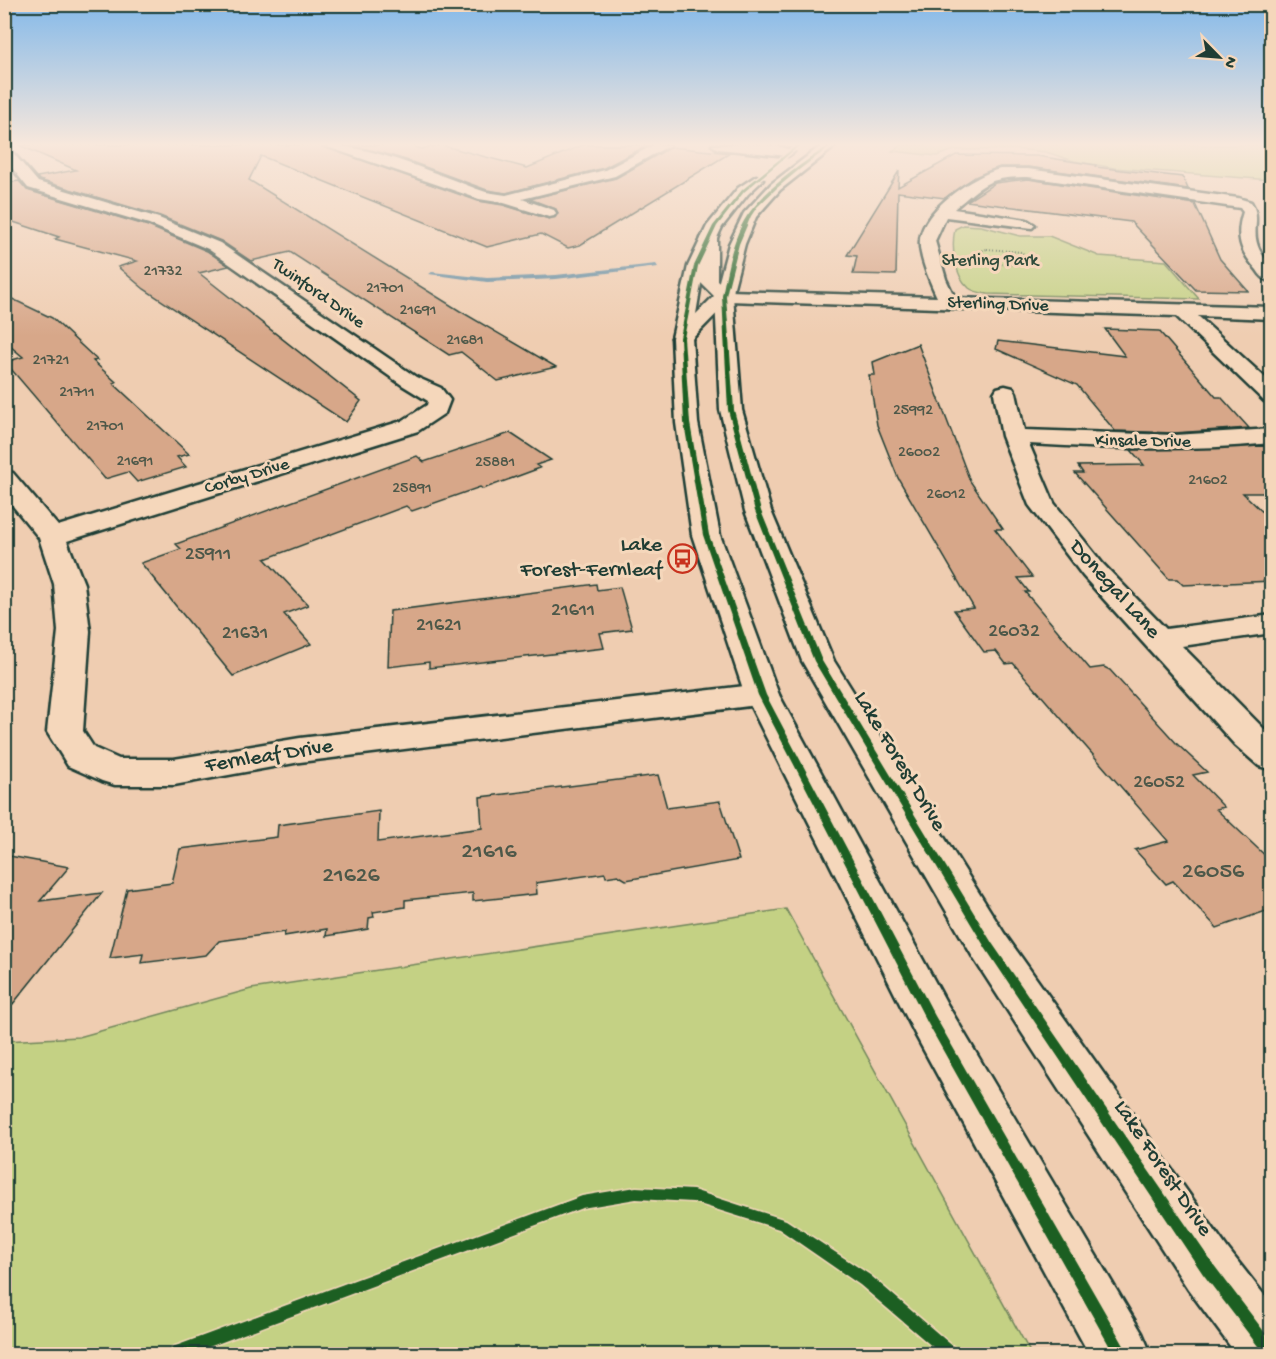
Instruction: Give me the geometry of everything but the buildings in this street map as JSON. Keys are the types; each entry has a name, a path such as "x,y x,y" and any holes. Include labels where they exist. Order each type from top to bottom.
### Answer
{"street":[{"name":"Twinford Drive","path":"113,208 154,221 214,246 410,381 433,393 439,400 437,408"},
{"path":"535,208 549,213"},
{"name":"Lake Forest Drive","path":"729,208 715,226 696,266 682,338 687,423 706,535 762,695 931,1018 1121,1354"},
{"name":"Lake Forest Drive","path":"755,208 749,216 735,254 724,296 731,410 758,511 818,661 989,946 1202,1259 1272,1354"},
{"path":"946,208 932,226 927,241 937,279 949,303"},
{"path":"1248,208 1250,212 1244,231 1247,245 1272,277"},
{"path":"942,212 1027,225"},
{"path":"682,338 724,296 708,281 709,238"},
{"name":"Sterling Drive","path":"724,296 1272,314"},
{"path":"1184,312 1272,396"},
{"name":"Donegal Lane","path":"1005,393 1014,436 1042,506 1093,570 1247,736 1272,758"},
{"name":"Corby Drive","path":"52,537 410,426 437,408"},
{"name":"Kinsale Drive","path":"1014,436 1115,443 1205,443 1272,436"},
{"name":"Fernleaf Drive","path":"4,478 52,537 69,584 74,631 70,699 65,732 81,757 115,772 174,772 300,750 762,695"},
{"path":"1159,640 1272,624"}],"path":[{"path":"987,249 1022,252 1028,261 1019,264 989,262 983,259 981,251 987,249"}],"green space":[{"name":"Sterling Park","path":"963,225 981,226 1020,236 1049,236 1099,256 1166,261 1199,299 988,294 976,291 964,282 955,260 953,244 955,229"},
{"path":"786,909 1031,1354 5,1354 5,1041 79,1037 251,989"}],"waterway":[{"path":"432,274 487,280 556,277 656,266"}],"cycle path":[{"path":"729,208 715,226 696,266 682,338 687,423 706,535 762,695 931,1019 1121,1354"},
{"path":"755,208 749,216 737,244 724,296 731,410 758,511 818,661 989,946 1208,1269 1272,1354"},
{"path":"173,1354 582,1202 636,1193 693,1196 782,1224 865,1280 951,1354"}],"place":[{"name":"Lake Forest-Fernleaf","path":"683,559"}]}
